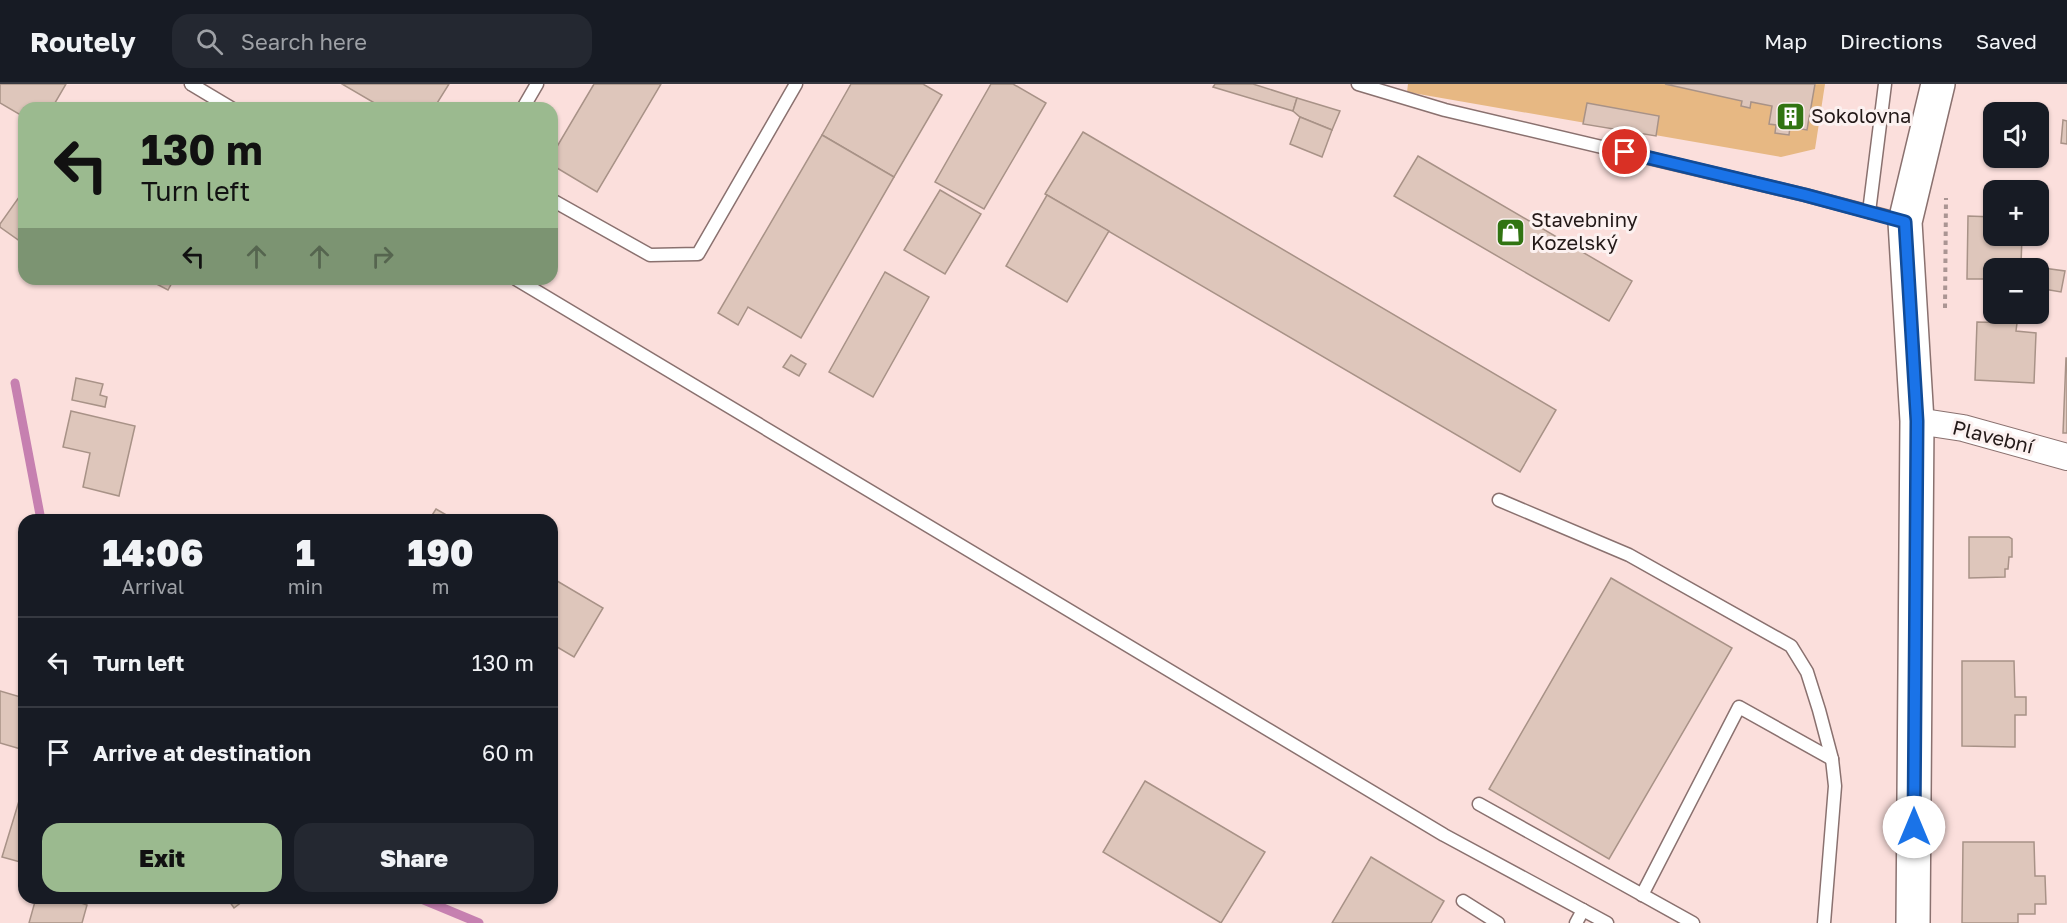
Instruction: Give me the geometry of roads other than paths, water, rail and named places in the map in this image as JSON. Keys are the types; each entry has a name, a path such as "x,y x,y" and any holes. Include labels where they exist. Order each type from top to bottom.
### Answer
{"main road":[{"path":"1913,923 1917,421 1905,222 1938,84"}],"street":[{"name":"Plavební","path":"1917,421 1963,428 2067,457"}],"lane":[{"path":"191,84 221,102"},
{"path":"526,102 537,84"},
{"path":"558,203 650,255 698,254 796,84"},
{"path":"1358,84 1436,108 1805,195 1905,222"},
{"path":"1869,212 1886,84"},
{"path":"526,285 1444,836 1607,923"},
{"path":"1499,500 1629,555 1791,646 1807,672 1832,759 1835,786 1824,923"},
{"path":"1642,895 1739,707 1832,759"},
{"path":"1479,804 1693,923"},
{"path":"1463,901 1498,923"},
{"path":"1576,923 1582,910"}],"waterway":[{"path":"15,383 40,514"},
{"path":"433,904 479,923"}],"place":[{"name":"Sokolovna","path":"1790,116"},
{"name":"Stavebniny Kozelský","path":"1510,232"}]}
